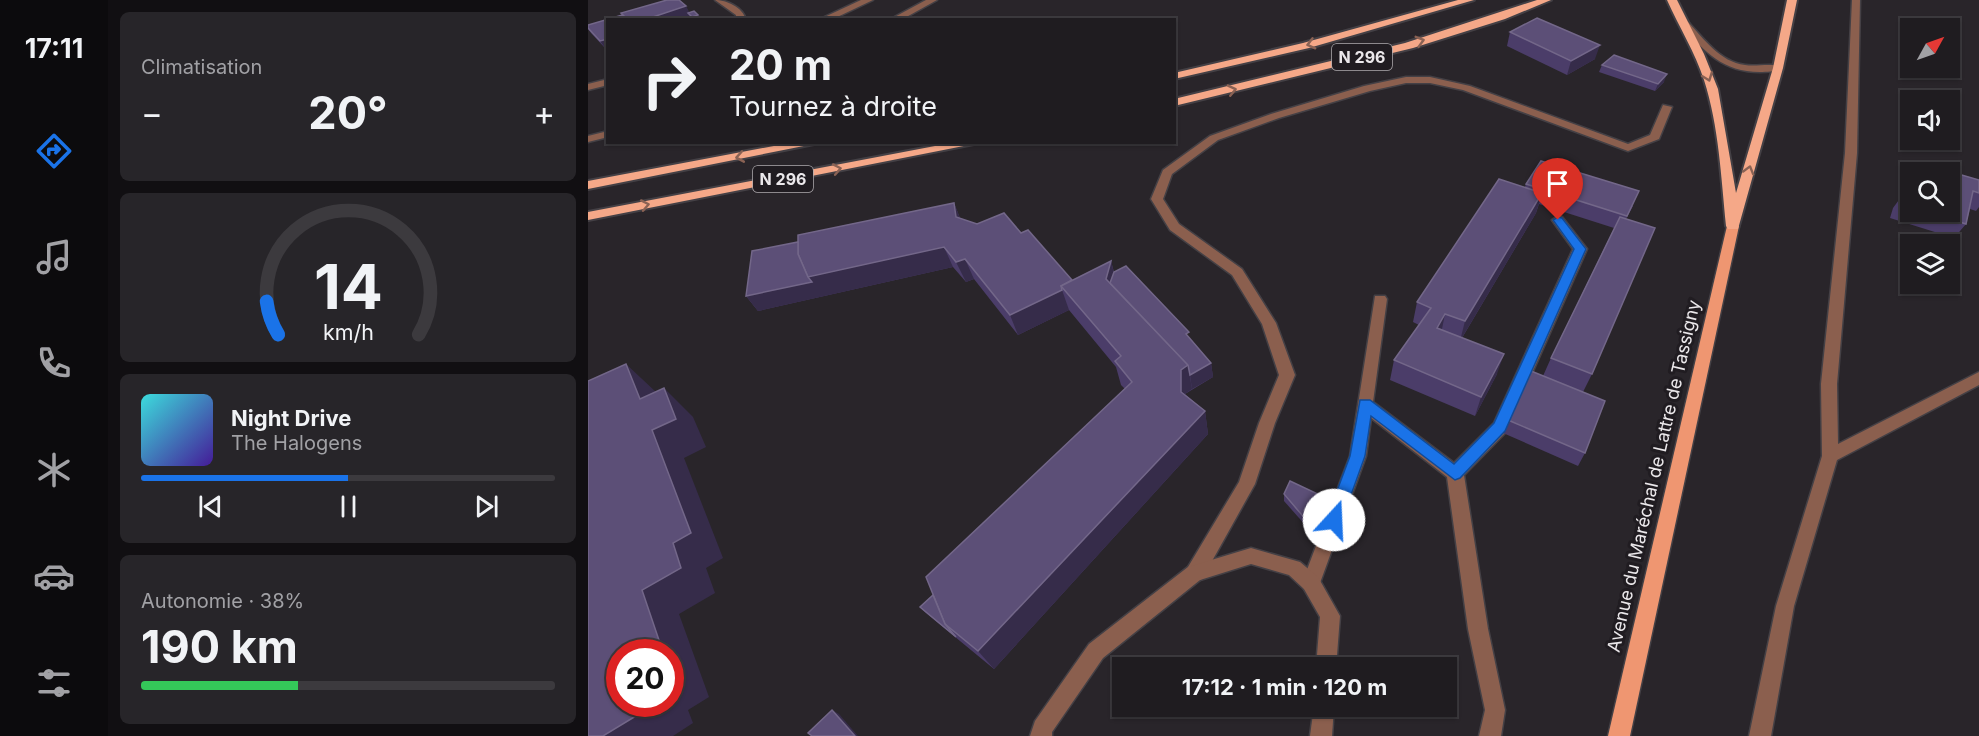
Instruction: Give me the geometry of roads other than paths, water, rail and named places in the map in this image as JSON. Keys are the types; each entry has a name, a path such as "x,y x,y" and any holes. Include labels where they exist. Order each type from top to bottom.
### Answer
{"highway":[{"name":"N 296","path":"1176,76 1305,46 1468,0"},
{"name":"N 296","path":"1176,103 1305,73 1425,40 1546,0"},
{"path":"1733,226 1778,68 1792,0"},
{"path":"1673,3 1685,24 1712,87 1723,139 1733,226"},
{"name":"N 296","path":"588,185 808,144"},
{"name":"N 296","path":"588,216 967,144"}],"main road":[{"name":"Avenue du Maréchal de Lattre de Tassigny","path":"1618,736 1733,226"}],"street":[{"path":"719,0 740,14 741,18"},
{"path":"827,18 869,0"},
{"path":"897,18 933,0"},
{"path":"1760,736 1785,606 1830,456 1828,384 1851,153 1856,0"},
{"path":"1685,24 1717,59 1728,66 1748,70 1778,68"},
{"path":"1041,736 1042,728 1096,651 1195,573 1248,484 1267,423 1287,375 1269,323 1237,273 1174,227 1158,199 1167,172 1214,138 1275,116 1368,88 1406,80 1447,82 1628,148 1655,137 1667,107"},
{"path":"588,87 606,82"},
{"path":"588,139 606,134"},
{"path":"1455,473 1500,427 1580,249 1558,220"},
{"path":"1311,583 1358,456 1380,299"},
{"path":"1830,456 1979,378"},
{"path":"1365,404 1455,473 1478,629 1495,710 1490,736"},
{"path":"1195,573 1251,556 1294,568 1311,583 1330,616 1327,657"},
{"path":"1322,736 1323,717"}]}
